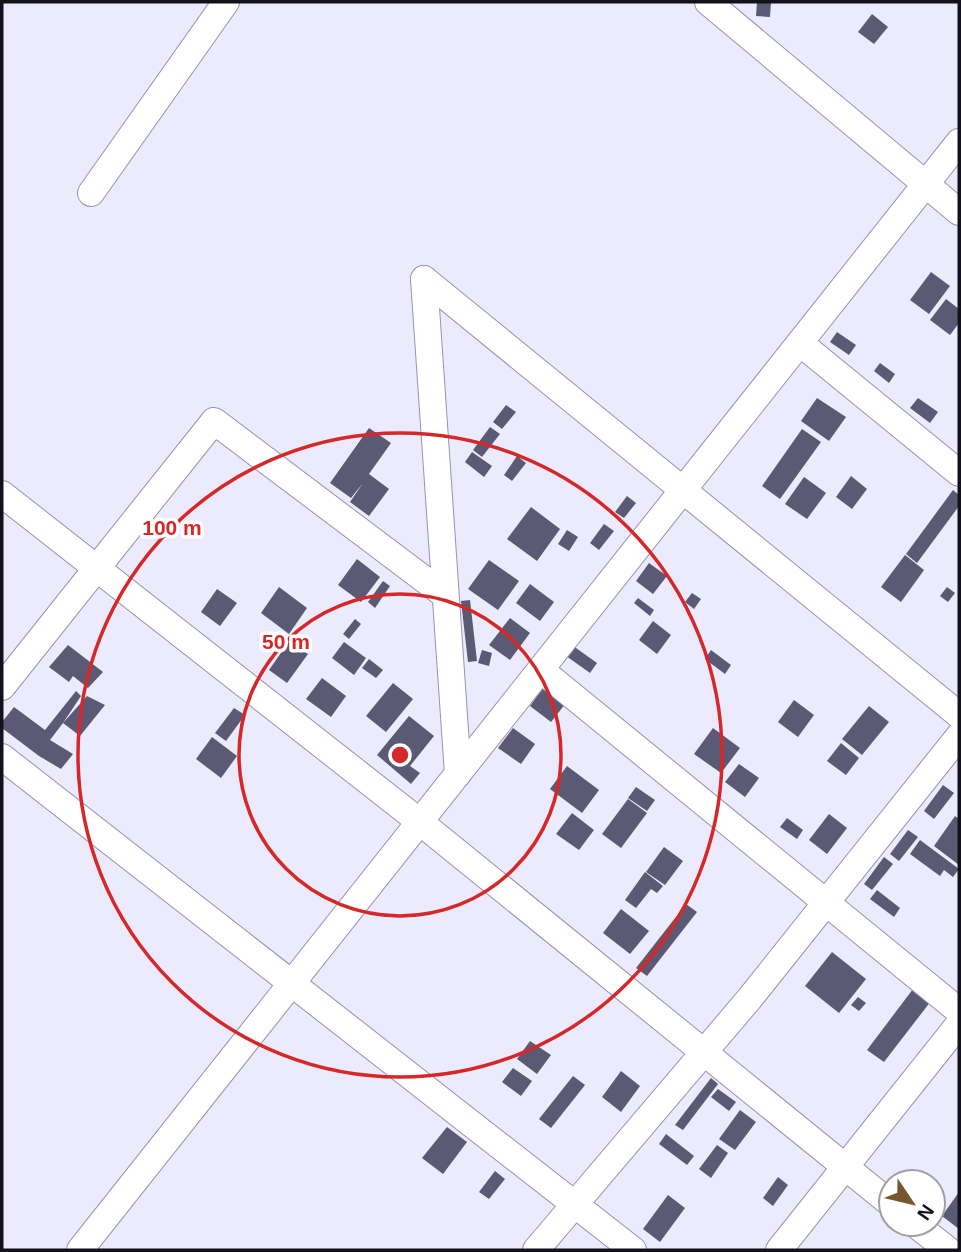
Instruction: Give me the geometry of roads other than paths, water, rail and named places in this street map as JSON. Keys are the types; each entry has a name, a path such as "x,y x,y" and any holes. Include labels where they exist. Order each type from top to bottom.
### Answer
{"street":[{"path":"90,193 226,2"},
{"path":"708,2 959,212"},
{"path":"80,1250 959,142"},
{"path":"458,774 424,279 959,715"},
{"path":"800,343 959,473"},
{"path":"2,687 214,421 445,595"},
{"path":"2,494 420,821 877,1193"},
{"path":"541,670 959,1011"},
{"path":"536,1250 750,998 959,736"},
{"path":"2,757 633,1250"},
{"path":"779,1250 959,1024"},
{"path":"933,1238 948,1250"}]}
